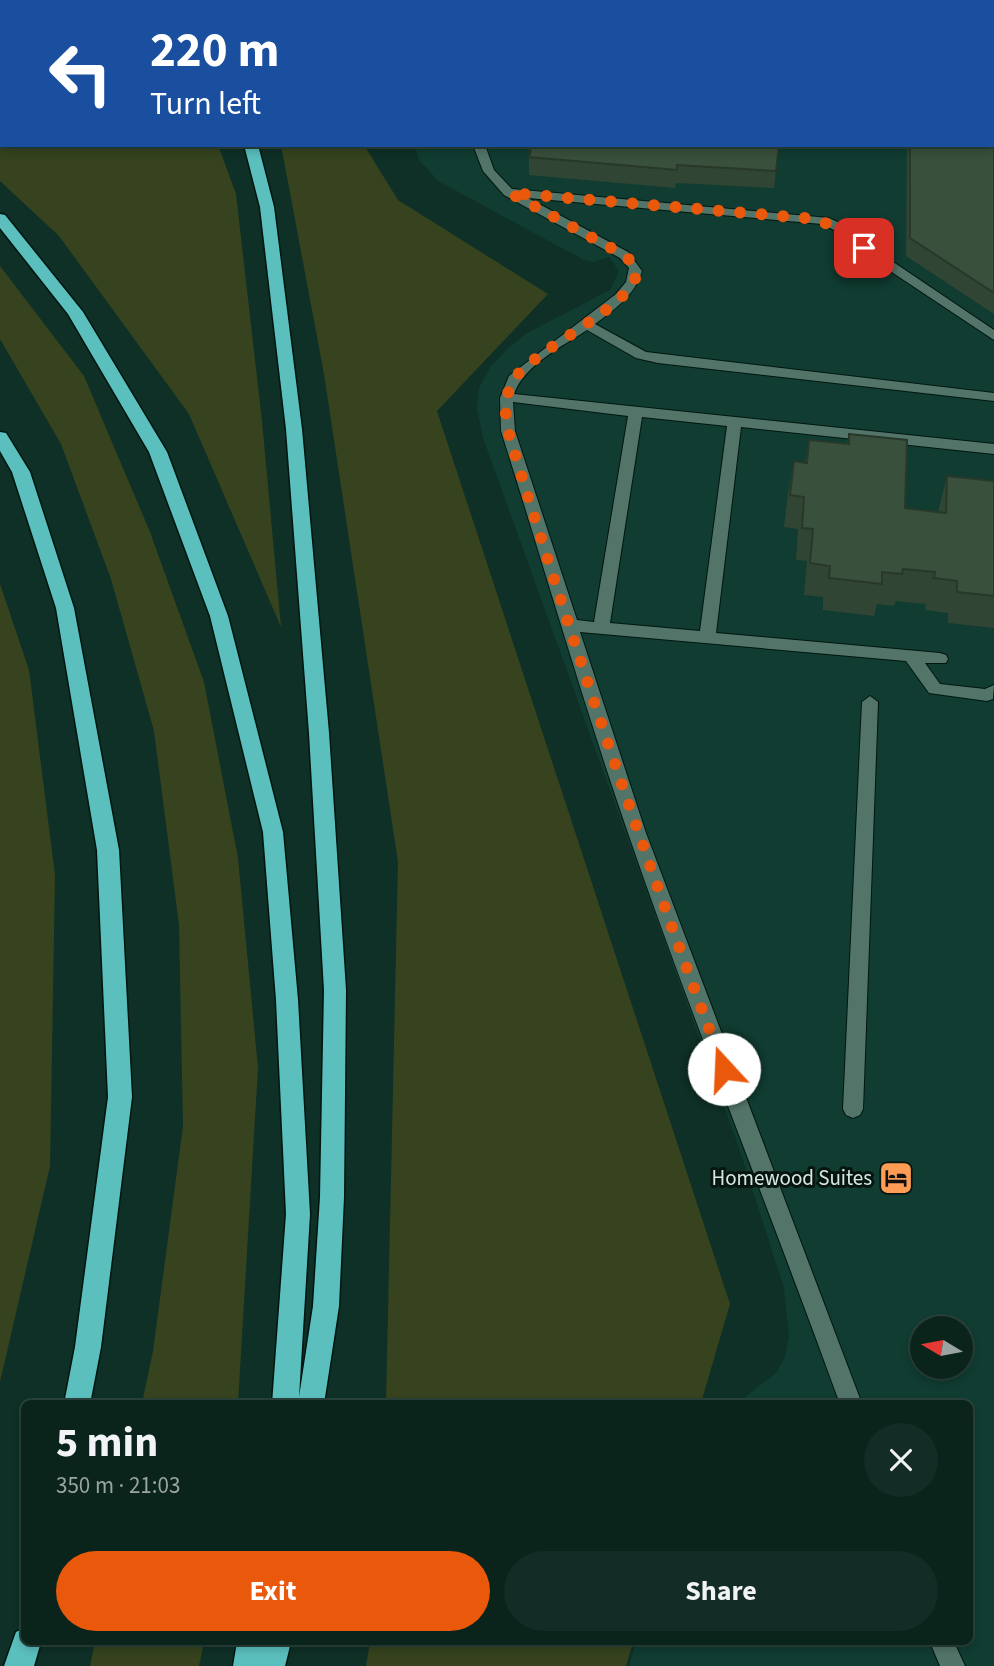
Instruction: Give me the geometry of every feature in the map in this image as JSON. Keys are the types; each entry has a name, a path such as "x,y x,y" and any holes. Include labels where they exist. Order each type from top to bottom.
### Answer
{"highway":[{"path":"252,147 267,207 294,429 319,733 335,990 332,1197 327,1292 312,1400"},
{"path":"0,218 75,312 158,452 219,616 273,832 288,1000 298,1214 285,1400"},
{"path":"0,437 21,472 65,608 108,850 120,1097 88,1347 78,1400"},
{"path":"19,1666 25,1645"},
{"path":"248,1666 252,1645"},
{"path":"270,1666 275,1645"}],"lane":[{"path":"479,147 492,177 510,193 624,255 633,264 636,272 633,286 621,299 513,380 505,412 508,431 643,850 849,1400"},
{"path":"510,193 825,221 840,228 864,248 994,336"},
{"path":"586,324 641,355 658,359 994,397"},
{"path":"507,397 994,449"},
{"path":"601,628 636,412"},
{"path":"707,638 735,422"},
{"path":"569,625 940,659"},
{"path":"911,656 935,689 987,695 994,691"},
{"path":"853,1110 870,702"},
{"path":"943,1645 953,1666"}],"shaded area":[{"path":"416,147 994,147 994,1666 629,1666 635,1645 973,1645 973,1400 741,1400 776,1373 785,1357 789,1337 784,1288 739,1148 483,438 477,409 479,388 491,366 508,348 527,333 610,290 619,271 609,257 593,262 584,260 438,181 419,160"}],"green space":[{"path":"0,147 219,147 236,194 262,421 281,627 189,414 59,236 0,181"},
{"path":"281,147 365,147 398,200 548,294 437,411 730,1304 702,1400 386,1400 398,862 324,374"},
{"path":"0,266 84,376 150,532 204,682 238,858 258,1068 238,1400 143,1400 153,1351 183,1126 179,925 154,731 111,579 61,444 0,339"},
{"path":"0,584 29,670 55,875 50,1166 0,1382"},
{"path":"94,1645 203,1645 199,1666 90,1666"},
{"path":"370,1645 632,1645 626,1666 366,1666"}],"building":[{"path":"532,147 779,147 776,171 677,165 677,170 529,157"},
{"path":"910,147 994,147 994,293 910,238"},
{"path":"849,434 907,440 905,508 946,513 947,476 994,481 994,596 957,592 957,581 934,578 935,572 903,569 902,574 882,572 882,584 829,578 830,566 810,563 813,529 802,528 804,497 790,495 794,461 807,463 809,440 849,444"}],"place":[{"name":"Homewood Suites","path":"896,1178"}],"route":[{"path":"724,1069 637,833 533,515 505,412 513,380 537,358 621,299 633,286 636,272 633,264 624,255 510,193 825,221 840,228 864,248"}]}
